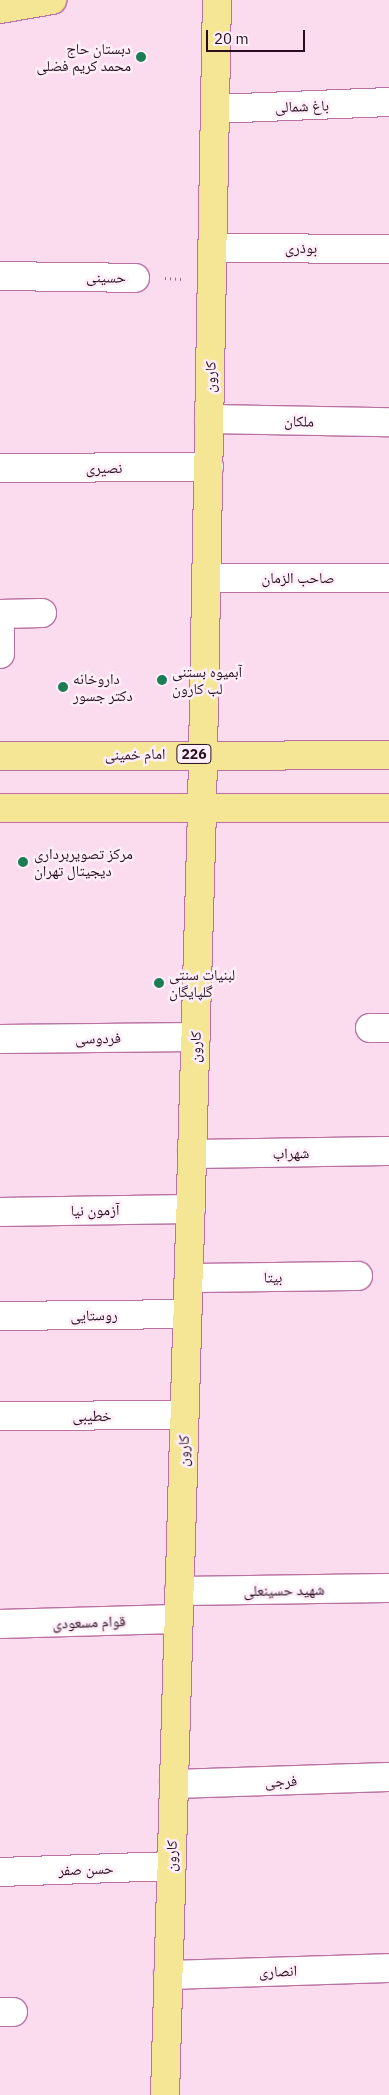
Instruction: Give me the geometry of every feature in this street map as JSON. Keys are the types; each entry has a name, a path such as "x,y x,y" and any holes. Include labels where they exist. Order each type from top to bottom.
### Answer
{"main road":[{"path":"0,9 52,0"},
{"name":"کارون","path":"164,2095 202,808 217,0"},
{"name":"امام خمینی","path":"0,756 389,755"},
{"path":"0,808 389,808"}],"street":[{"name":"باغ شمالی","path":"215,110 389,102"},
{"name":"بوذری","path":"212,248 389,249"},
{"name":"حسینی","path":"0,276 135,278"},
{"name":"ملکان","path":"209,419 389,422"},
{"name":"نصیری","path":"0,468 209,467"},
{"name":"صاحب الزمان","path":"207,578 389,578"},
{"path":"0,654 0,614 42,613"},
{"name":"فردوسی","path":"0,1039 196,1037"},
{"name":"شهراب","path":"192,1154 389,1152"},
{"name":"آزمون نیا","path":"0,1212 191,1209"},
{"name":"بیتا","path":"189,1278 358,1276"},
{"name":"روستایی","path":"0,1316 187,1314"},
{"name":"خطیبی","path":"0,1416 184,1415"},
{"name":"شهید حسینعلی","path":"179,1591 389,1588"},
{"name":"قوام مسعودی","path":"0,1624 178,1619"},
{"name":"فرجی","path":"174,1784 389,1777"},
{"name":"حسن صفر","path":"0,1872 171,1866"},
{"name":"انصاری","path":"168,1975 389,1968"}],"path":[{"name":"حسینی","path":"135,278 212,279"}],"place":[{"name":"دبستان حاج محمد کریم فضلی","path":"141,57"},
{"name":"آبمیوه بستنی لب کارون","path":"162,680"},
{"name":"داروخانه دکتر جسور","path":"63,687"},
{"name":"مرکز تصویربرداری دیجیتال تهران","path":"23,862"},
{"name":"لبنیات سنتی گلپایگان","path":"159,983"}]}
